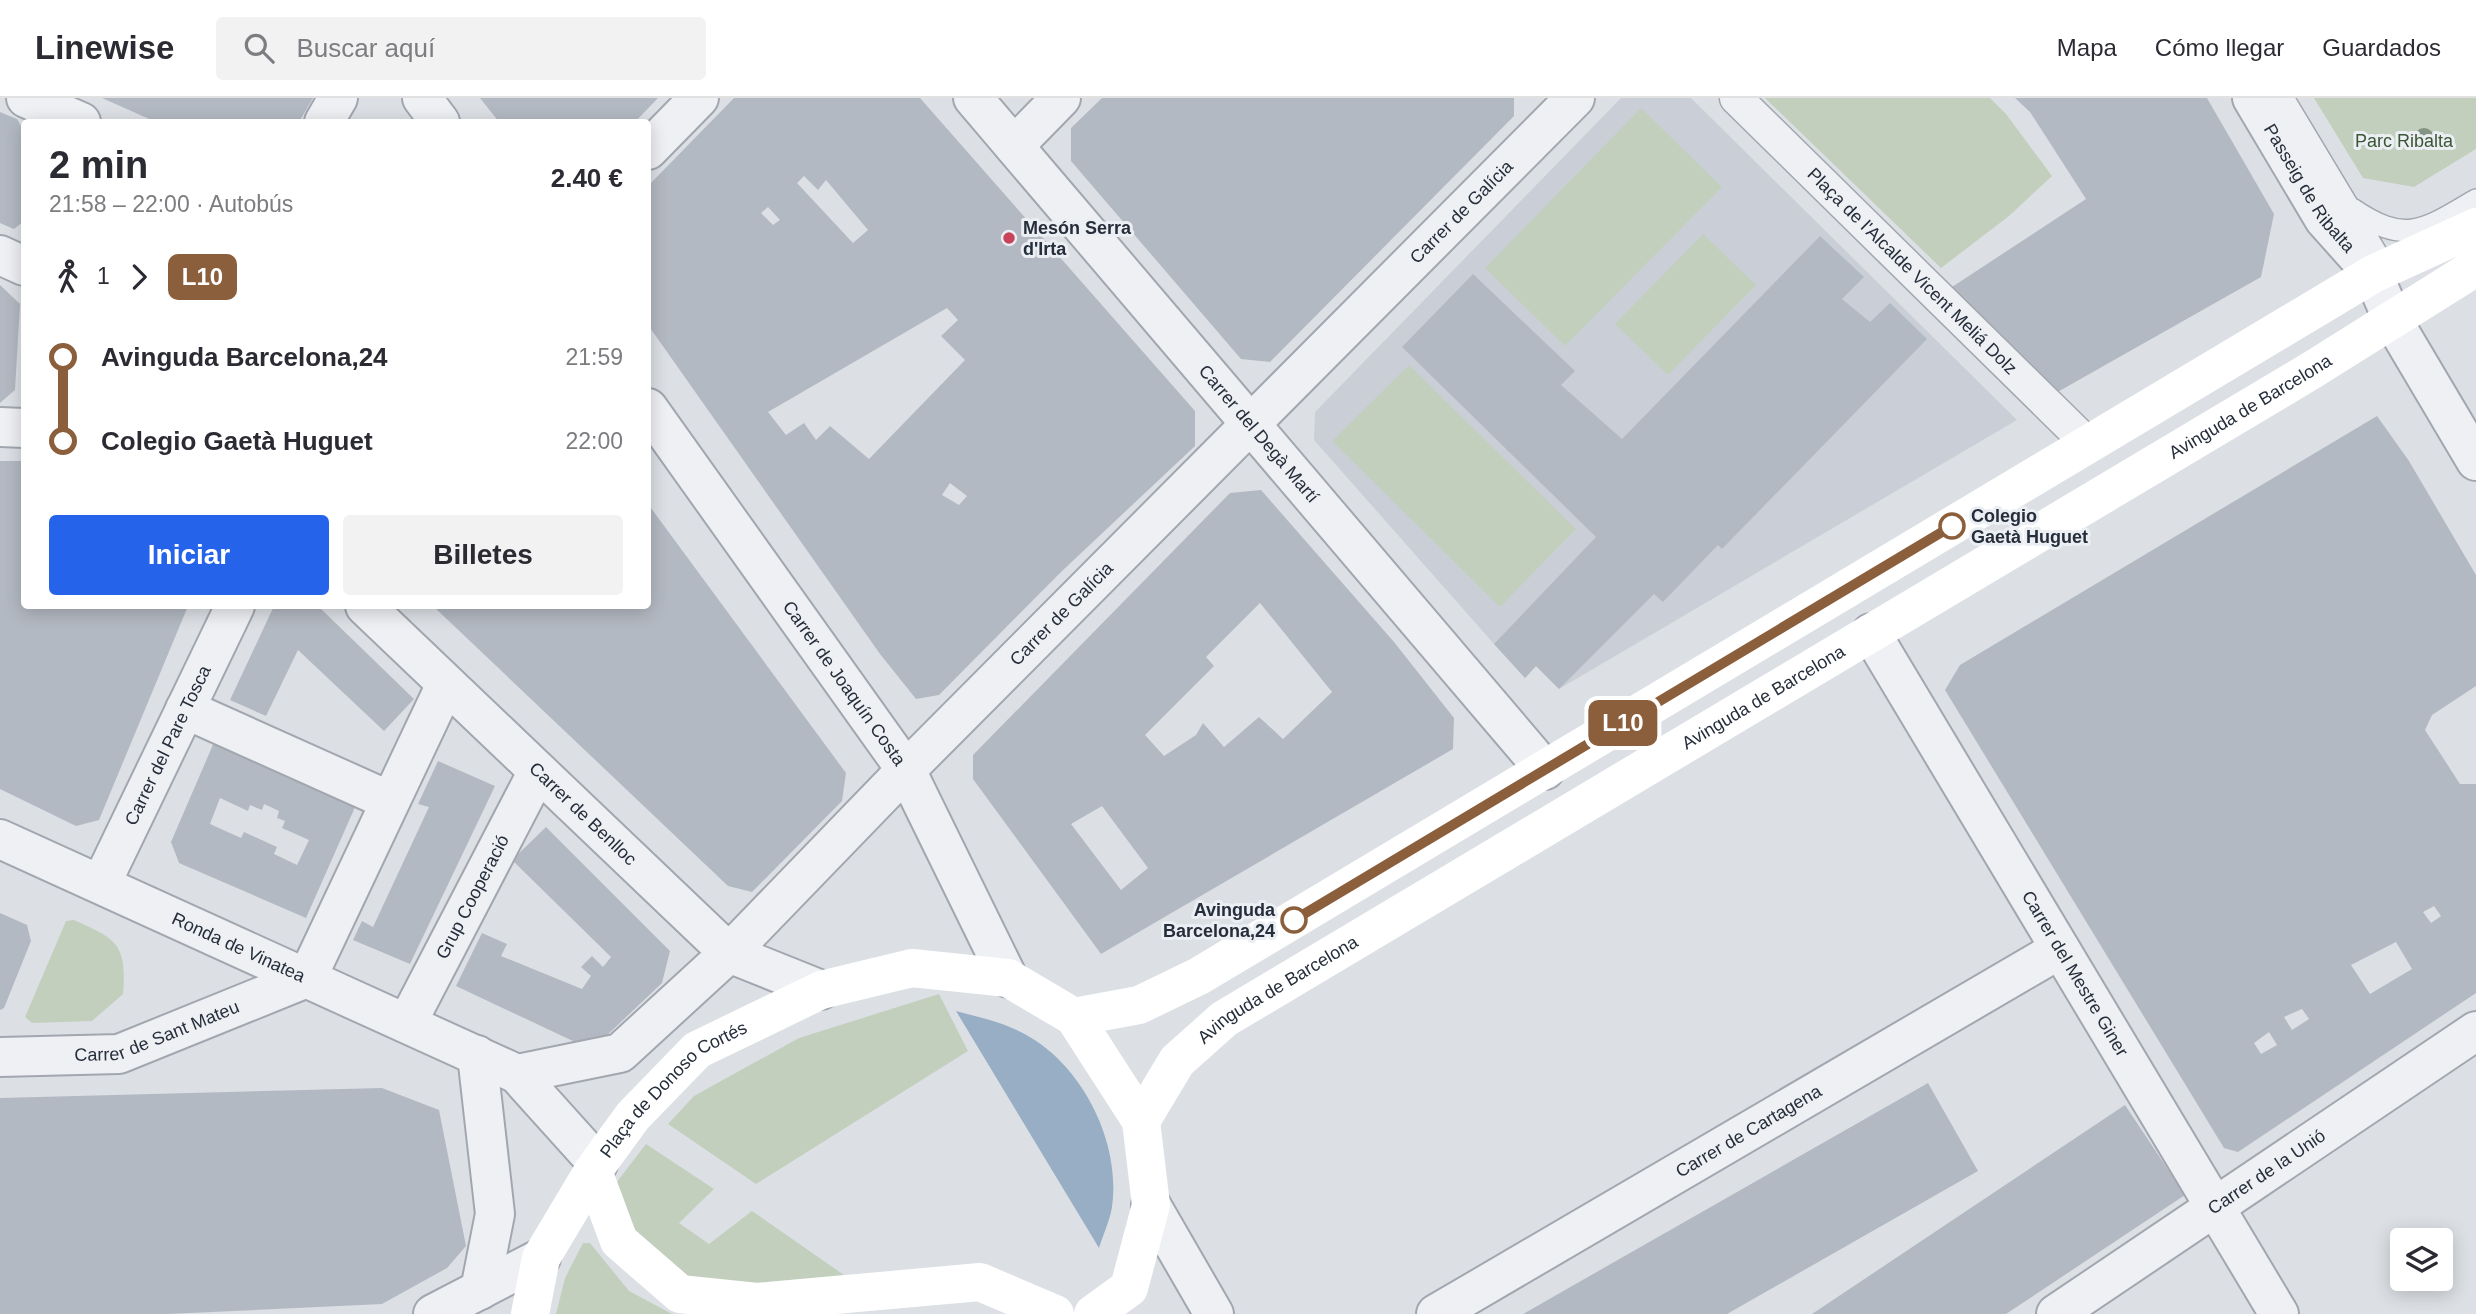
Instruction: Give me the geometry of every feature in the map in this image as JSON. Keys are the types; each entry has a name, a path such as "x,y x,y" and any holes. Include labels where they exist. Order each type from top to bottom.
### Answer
{"main road":[{"path":"1074,1017 1139,1005 1199,976 2379,271 2476,227"},
{"name":"Avinguda de Barcelona","path":"1141,1121 1177,1061 1224,1018 2405,314 2476,267"},
{"name":"Plaça de Donoso Cortés","path":"1055,1314 979,1282 750,1308 680,1294 619,1241 596,1168 633,1116 697,1050 821,990 912,968 1008,978 1074,1017 1141,1121 1151,1205 1129,1288 1093,1314"},
{"path":"530,1314 541,1258 596,1168"}],"street":[{"path":"326,119 338,98"},
{"path":"422,98 438,119"},
{"path":"651,147 699,98"},
{"name":"Carrer del Degà Martí","path":"973,98 1545,770"},
{"path":"1013,146 1061,98"},
{"name":"Carrer de Galícia","path":"517,1074 620,1053 729,953 906,770 1574,98"},
{"name":"Plaça de l'Alcalde Vicent Meliá Dolz","path":"1736,98 2088,444"},
{"name":"Passeig de Ribalta","path":"2252,98 2324,219 2379,271 2405,314 2476,461"},
{"path":"0,255 21,265"},
{"name":"Carrer de Joaquín Costa","path":"651,412 906,770 1008,978"},
{"path":"0,427 21,428"},
{"name":"Carrer del Pare Tosca","path":"101,884 234,609"},
{"name":"Carrer de Benlloc","path":"368,609 729,953 821,990"},
{"name":"Carrer del Mestre Giner","path":"1871,633 2279,1314"},
{"path":"307,978 446,684"},
{"path":"186,709 390,801"},
{"name":"Grup Cooperació","path":"407,1023 538,771"},
{"name":"Ronda de Vinatea","path":"0,839 517,1074 596,1168"},
{"name":"Carrer de Cartagena","path":"1436,1314 2060,949"},
{"name":"Carrer de Sant Mateu","path":"0,1057 119,1054 307,978"},
{"name":"Carrer de la Unió","path":"2056,1314 2476,1031"},
{"path":"477,1055 495,1214 480,1290"},
{"name":"Plaça de Donoso Cortés","path":"1151,1205 1214,1314"},
{"path":"433,1314 541,1258"}],"lane":[{"name":"Passeig de Ribalta","path":"2283,98 2347,206"},
{"path":"2347,206 2389,230 2406,233 2427,229 2476,200"},
{"path":"2347,206 2379,271"},
{"name":"Avinguda de Barcelona","path":"2405,314 2476,283"}],"shaded area":[{"path":"1621,98 1691,98 2017,420 1559,689 1536,666 1525,678 1314,440 1315,412"}],"green space":[{"path":"1765,98 1990,98 2006,114 2052,176 2009,216 1941,268"},
{"name":"Parc Ribalta","path":"2314,98 2476,98 2476,149 2414,187 2363,178"},
{"path":"1641,108 1722,187 1565,346 1485,268"},
{"path":"1703,234 1756,285 1668,375 1615,324"},
{"path":"1409,365 1576,529 1500,607 1332,441"},
{"path":"74,920 100,933 116,945 123,964 123,994 92,1021 32,1023 25,1017 66,921"},
{"path":"939,994 968,1051 756,1184 668,1124 694,1096 799,1038"},
{"path":"646,1144 714,1189 679,1223 709,1244 752,1211 844,1275 703,1288 630,1228 616,1183"},
{"path":"583,1243 590,1243 629,1291 672,1314 556,1314 565,1278"}],"water":[{"path":"956,1011 1005,1025 1035,1040 1056,1057 1075,1078 1090,1101 1110,1154 1113,1181 1111,1212 1099,1248"}],"building":[{"path":"102,98 313,98 301,119 149,119"},
{"path":"480,98 658,98 638,119 497,119"},
{"path":"734,98 920,98 1195,411 1195,446 1062,571 939,695 916,699 880,654 651,329 651,183","holes":["804,176 818,190 826,180 868,230 853,243 797,183","768,207 780,220 773,225 761,213","947,308 958,320 941,336 965,360 869,459 830,426 816,440 804,423 786,435 768,412","950,483 967,496 959,505 942,495"]},
{"path":"1102,98 1514,98 1514,116 1270,362 1241,359 1071,161 1071,128"},
{"path":"2015,98 2207,98 2274,214 2261,277 2054,394 1952,287 2086,199 2030,112"},
{"path":"0,112 17,119 21,126 21,223 14,229 0,223"},
{"path":"1820,236 1864,277 1842,299 1870,322 1890,303 1927,339 1722,549 1718,545 1663,602 1654,594 1559,689 1536,666 1525,678 1494,644 1596,537 1402,347 1473,274 1575,371 1561,385 1622,439"},
{"path":"0,285 20,304 15,390 0,403"},
{"path":"2377,416 2409,461 2476,575 2476,686 2432,715 2425,730 2460,784 2476,784 2476,993 2238,1152 2224,1148 1945,690 1960,665","holes":["2434,906 2441,916 2431,923 2423,912","2396,942 2412,969 2370,994 2351,965","2302,1009 2309,1019 2292,1030 2284,1017","2269,1032 2277,1045 2261,1054 2254,1043"]},
{"path":"0,461 21,461 21,609 187,609 99,820 76,826 0,789"},
{"path":"1261,490 1394,642 1454,718 1453,749 1101,954 973,779 973,755 1230,493","holes":["1260,603 1332,692 1283,739 1259,717 1224,747 1203,723 1196,735 1164,756 1145,735 1214,666 1206,657","1102,806 1148,868 1121,890 1071,824"]},
{"path":"651,508 846,773 842,801 752,892 728,886 436,609 651,609"},
{"path":"273,609 321,609 414,699 384,731 298,650 266,716 230,700"},
{"path":"215,740 356,805 306,918 179,863 171,842","holes":["220,798 248,811 250,805 262,810 264,804 279,811 277,818 285,821 282,828 309,840 297,865 274,854 277,847 244,832 241,838 210,824"]},
{"path":"438,761 495,786 410,964 353,940 362,921 373,927 429,807 418,804"},
{"path":"546,827 670,951 662,983 603,1039 575,1042 456,986 482,933 507,944 501,956 582,989 591,976 581,967 592,956 603,967 611,957 512,860"},
{"path":"0,913 27,925 31,941 4,1008 0,1010"},
{"path":"1928,1083 1978,1171 1727,1314 1523,1314"},
{"path":"382,1088 439,1110 466,1246 447,1268 382,1304 168,1314 0,1314 0,1098"},
{"path":"2125,1105 2185,1195 2006,1314 1812,1314"}],"bus line":[{"name":"L10","path":"1294,920 1952,526"}],"place":[{"name":"Mesón Serra d'Irta","path":"1009,238"},
{"name":"Colegio Gaetà Huguet","path":"1952,526"},
{"name":"Avinguda Barcelona,24","path":"1294,920"}]}
